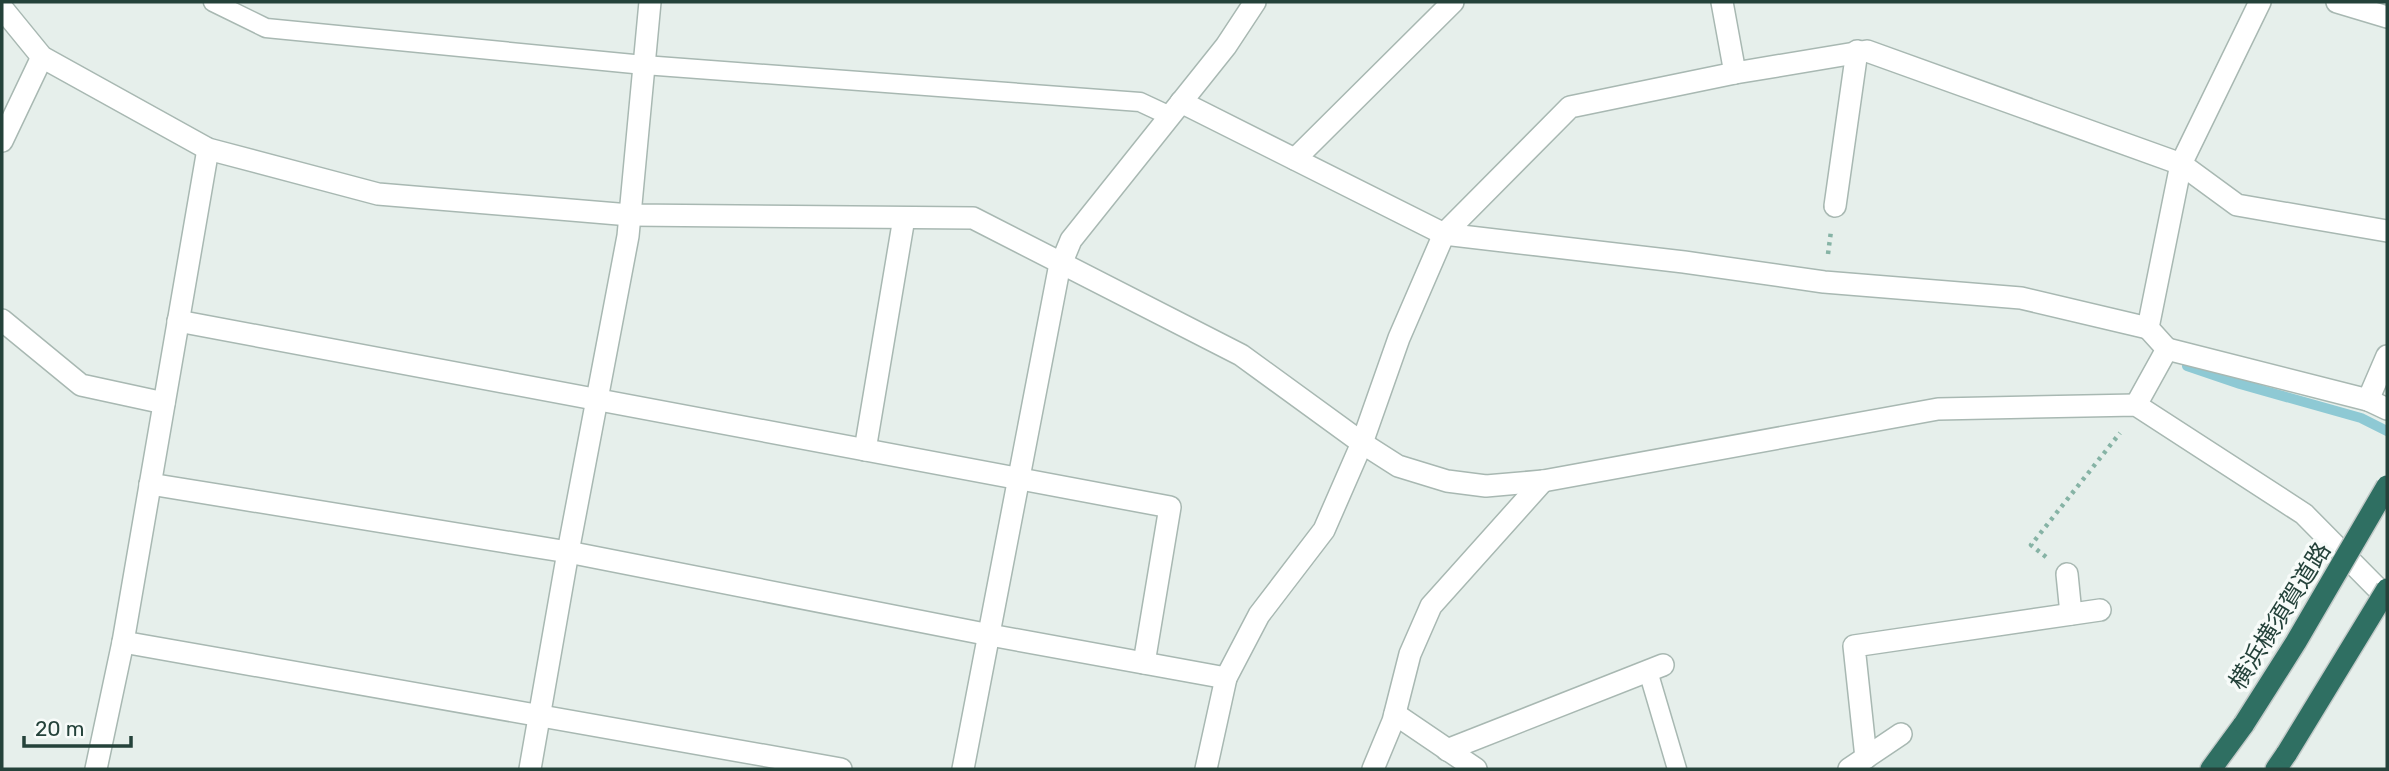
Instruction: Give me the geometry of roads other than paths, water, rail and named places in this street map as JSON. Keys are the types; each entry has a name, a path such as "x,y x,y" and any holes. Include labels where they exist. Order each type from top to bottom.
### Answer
{"highway":[{"name":"横浜横須賀道路","path":"2211,769 2244,724 2296,642 2387,486"},
{"path":"2281,761 2387,589"}],"street":[{"path":"530,769 630,215 650,2"},
{"path":"963,769 1062,262 1071,240 1226,46 1255,2"},
{"path":"1295,159 1453,2"},
{"path":"1722,2 1735,73"},
{"path":"2148,328 2181,164 2260,2"},
{"path":"2337,2 2387,17"},
{"path":"2,8 42,57 208,149 378,194 630,215 973,218 1241,355 1398,466 1447,481 1486,486 1543,481 1938,409 2136,405 2304,514 2387,598"},
{"path":"1835,206 1857,51"},
{"path":"1206,769 1226,678 1259,615 1324,530 1362,443 1399,338 1444,234 1570,107 1735,73 1867,51 2181,164 2237,205 2387,231"},
{"path":"2,141 42,57"},
{"path":"1176,109 1295,159 1444,234 1684,262 1826,272 2021,298 2148,328 2168,349 2378,405 2387,356"},
{"path":"96,769 123,642 208,149"},
{"path":"865,450 904,218"},
{"path":"2,320 81,385 164,403"},
{"path":"178,321 1170,507 1144,663"},
{"path":"2136,405 2168,349"},
{"path":"1373,769 1395,714 1410,654 1431,606 1543,481"},
{"path":"150,484 568,552 990,635 1226,678"},
{"path":"2067,573 2071,614"},
{"path":"1857,764 1854,646 2100,610"},
{"path":"123,642 841,769"},
{"path":"1447,750 1655,668"},
{"path":"1395,714 1476,769"},
{"path":"1857,764 1901,734"}],"lane":[{"path":"213,2 266,28 644,65 1140,102 1176,109"},
{"path":"1655,668 1677,769"}],"waterway":[{"path":"2187,366 2361,418 2387,431"}]}
